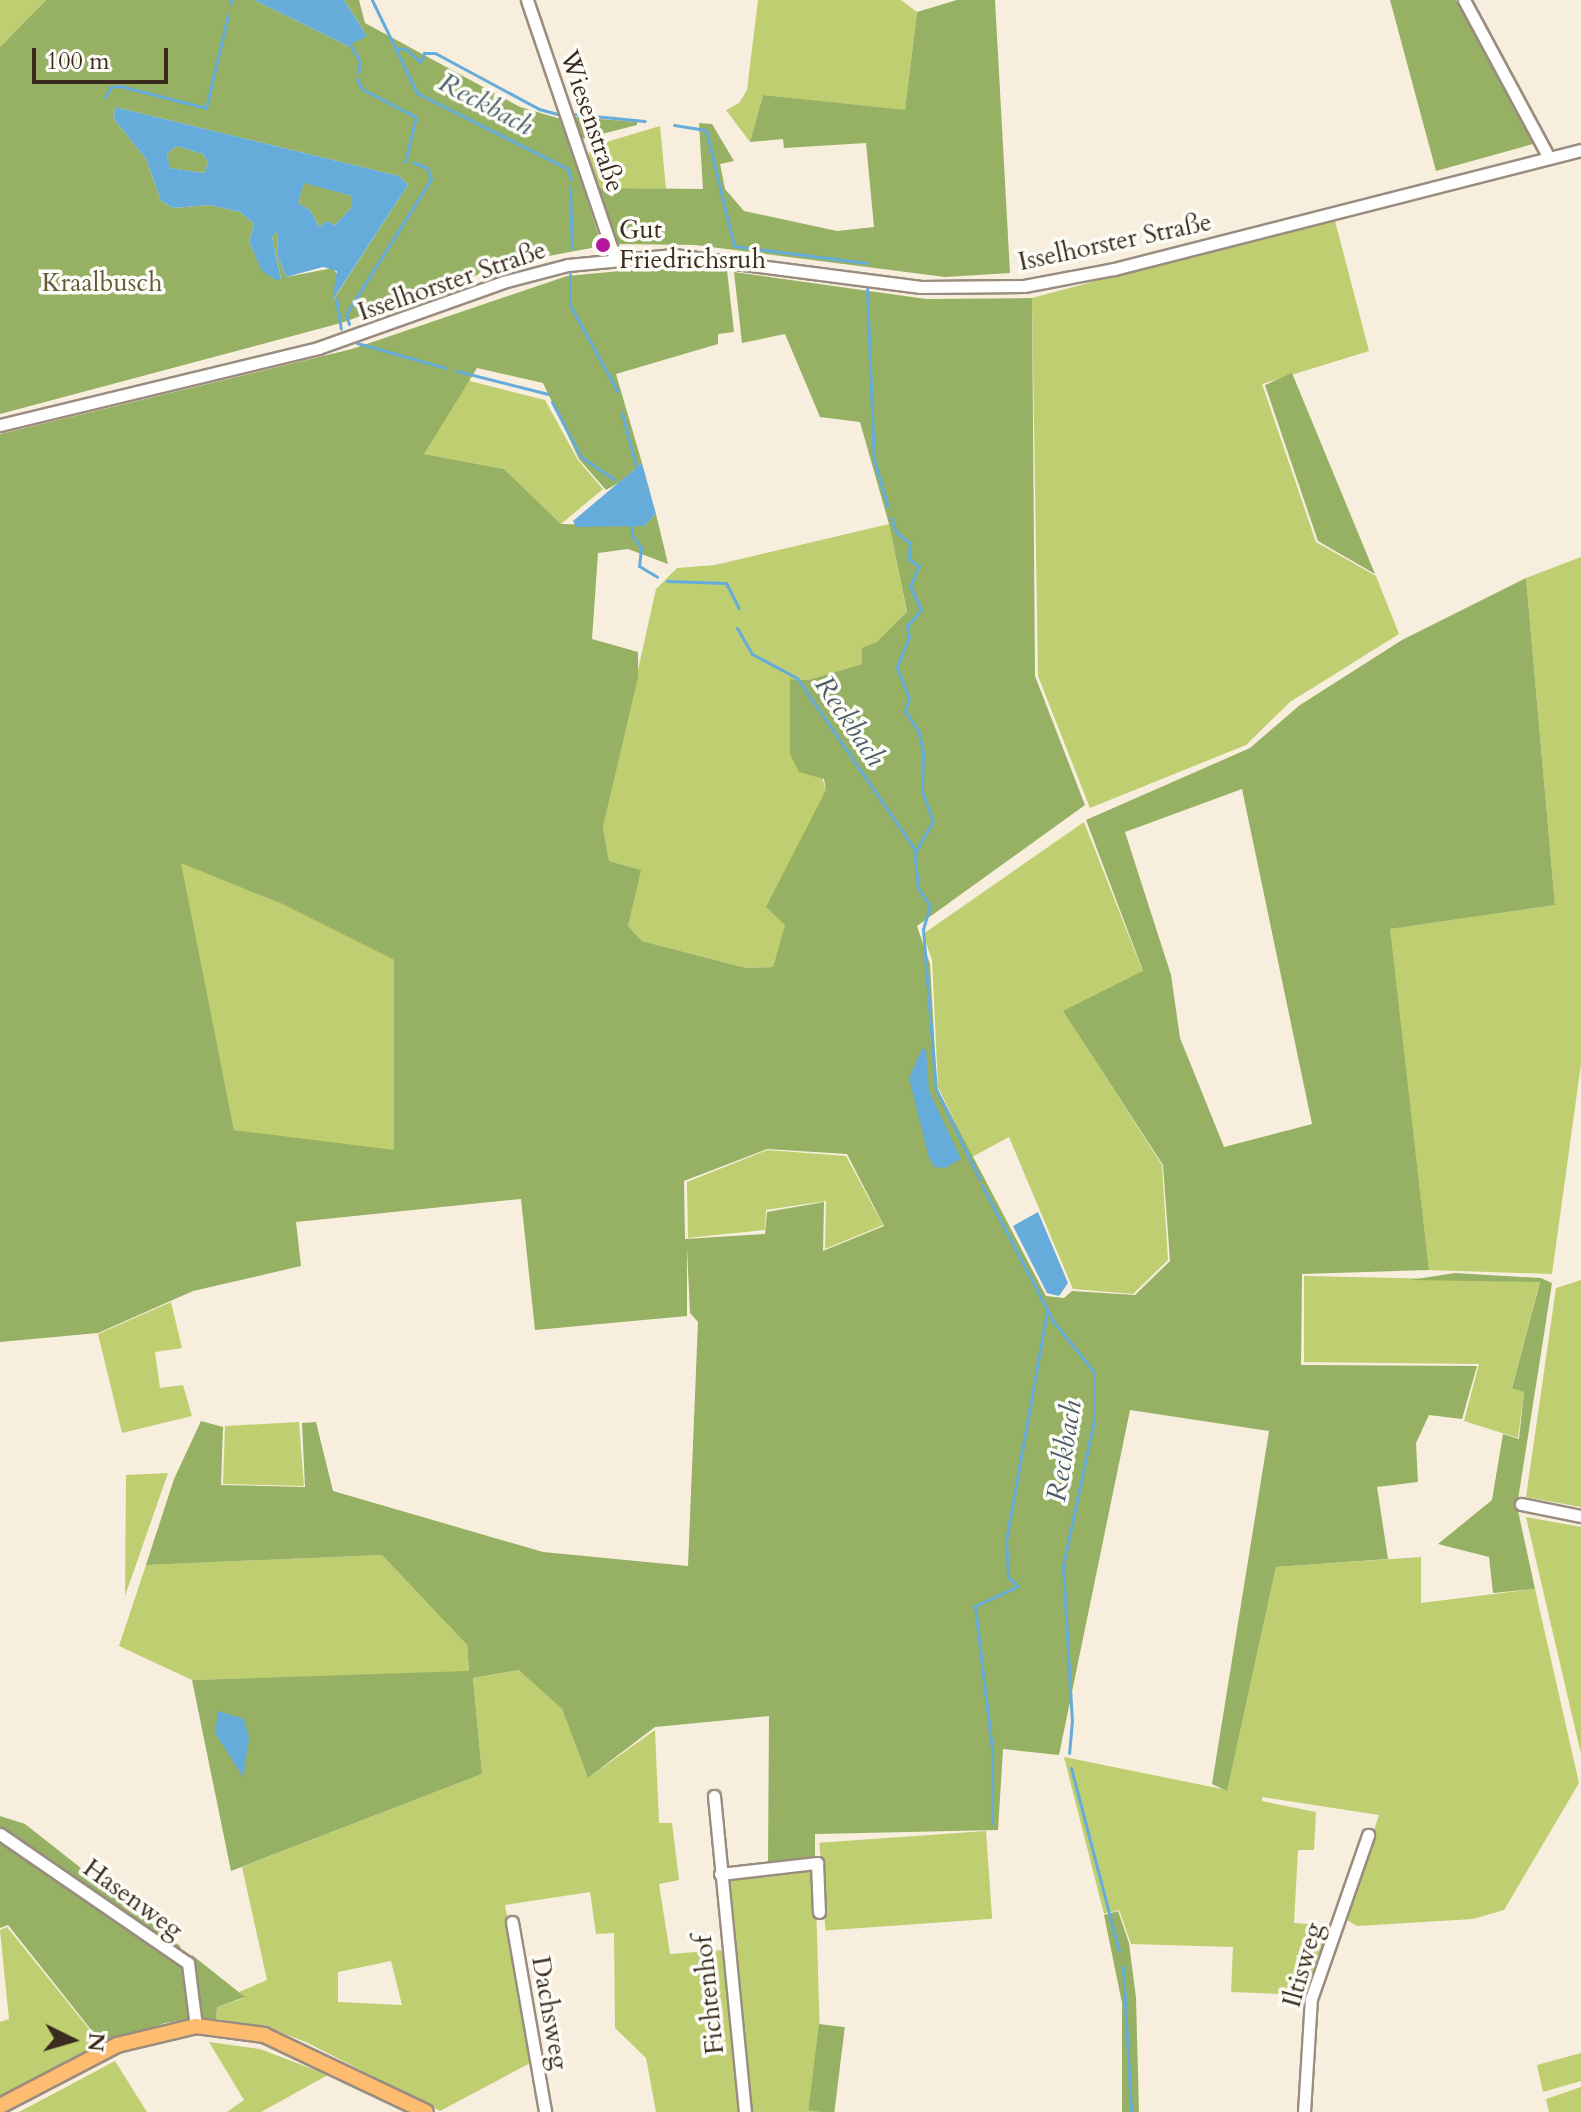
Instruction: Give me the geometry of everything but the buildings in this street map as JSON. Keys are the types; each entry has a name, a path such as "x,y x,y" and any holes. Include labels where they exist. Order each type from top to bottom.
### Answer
{"main road":[{"path":"0,2106 117,2045 196,2026 264,2035 426,2112"}],"street":[{"name":"Wiesenstraße","path":"527,0 615,258"},
{"path":"1464,0 1549,158"},
{"name":"Isselhorster Straße","path":"0,425 318,348 503,282 615,258 729,259 921,287 1024,286 1114,269 1581,150"},
{"path":"1521,1504 1581,1516"},
{"name":"Fichtenhof","path":"714,1796 745,2112"},
{"name":"Hasenweg","path":"0,1834 14,1839 188,1963 196,2026"},
{"name":"Iltisweg","path":"1304,2112 1311,1999 1368,1835"},
{"path":"720,1874 817,1863 819,1912"},
{"name":"Dachsweg","path":"512,1922 545,2112"}],"green space":[{"path":"0,0 46,0 0,47"},
{"name":"Kraalbusch","path":"46,0 254,0 348,46 364,31 344,0 359,0 365,23 520,107 561,119 602,246 511,263 341,323 0,414 0,47","holes":["115,107 399,176 408,185 333,300 339,277 333,268 286,277 277,254 278,230 272,237 281,278 262,270 249,242 254,224 240,212 209,205 173,208 161,201 146,159 114,119"]},
{"path":"758,0 901,0 917,12 905,111 763,95 750,142 726,110 739,103 747,90"},
{"path":"957,0 995,0 1010,273 945,277 695,245 616,244 598,188 703,189 699,123 712,124 734,161 720,164 725,189 744,211 837,231 874,227 866,143 784,148 783,139 750,142 763,95 905,110 917,12"},
{"path":"1390,0 1456,0 1540,142 1436,171"},
{"path":"575,117 637,122 637,125 582,139"},
{"path":"660,126 666,189 598,188 588,155 593,146"},
{"path":"176,146 203,154 208,162 204,173 169,168 167,154"},
{"path":"304,182 352,196 352,207 335,225 327,221 319,227 310,210 298,203"},
{"path":"1334,217 1369,351 1262,384 1316,542 1376,576 1399,634 1290,702 1246,745 1090,808 1038,676 1032,298"},
{"path":"674,266 727,270 734,332 718,334 718,344 616,374 642,463 606,490 579,459 543,383 477,368 424,454 504,469 561,524 644,526 656,514 668,564 628,549 598,553 592,639 638,652 638,677 603,827 609,861 641,870 628,926 642,941 746,968 773,967 785,925 766,907 826,790 824,779 799,772 790,754 790,679 808,680 862,664 862,648 877,642 907,612 889,524 860,422 820,417 785,334 742,343 734,272 926,299 1032,298 1035,676 1085,805 917,926 930,964 937,1088 1046,1296 1064,1298 1072,1291 1135,1295 1170,1261 1163,1165 1063,1011 1143,971 1086,820 1250,748 1300,705 1402,640 1526,578 1555,905 1390,929 1429,1270 1302,1274 1301,1365 1477,1366 1462,1419 1429,1415 1416,1443 1418,1482 1377,1487 1388,1559 1276,1567 1227,1791 1212,1784 1269,1431 1130,1410 1059,1755 1003,1749 998,1830 815,1834 815,1861 768,1866 769,1716 655,1727 588,1778 562,1709 519,1670 473,1678 482,1774 231,1871 192,1680 469,1671 467,1645 382,1555 146,1565 174,1479 201,1421 223,1427 221,1485 305,1487 302,1423 316,1422 333,1491 543,1552 688,1566 698,1322 690,1313 687,1248 687,1316 535,1330 521,1199 296,1222 301,1266 193,1291 98,1333 0,1342 0,434 352,349 567,276","holes":["1242,789 1312,1124 1224,1147 1180,1038 1171,975 1125,832","181,863 282,904 394,960 394,1150 234,1130","767,1149 847,1154 884,1226 823,1251 824,1202 767,1212 765,1234 685,1239 684,1181"]},
{"path":"1292,373 1375,574 1318,541 1265,385"},
{"path":"466,380 545,400 578,460 603,489 561,524 504,469 424,454"},
{"path":"889,524 907,613 862,664 808,680 790,679 826,790 773,967 746,968 642,941 628,926 640,870 609,861 603,827 656,589 677,568 715,565"},
{"path":"1581,557 1581,1064 1552,1274 1429,1270 1389,929 1555,905 1526,578"},
{"path":"1084,822 1143,972 1064,1012 1162,1165 1168,1260 1133,1294 1073,1289 1009,1137 972,1157 938,1087 932,960 923,934"},
{"path":"180,862 282,904 394,960 394,1151 234,1130"},
{"path":"767,1150 846,1156 883,1225 825,1249 826,1201 766,1210 765,1230 688,1238 687,1182"},
{"path":"1455,1273 1541,1278 1552,1283 1517,1506 1535,1589 1493,1593 1489,1557 1438,1544 1492,1500 1503,1434 1519,1439 1524,1392 1512,1388 1540,1282 1410,1280"},
{"path":"1304,1276 1540,1281 1512,1387 1524,1392 1518,1438 1464,1421 1479,1364 1304,1362"},
{"path":"1581,1280 1581,1507 1526,1497 1556,1288"},
{"path":"171,1302 182,1348 155,1352 160,1388 183,1385 192,1416 122,1433 98,1334"},
{"path":"299,1422 304,1486 223,1484 225,1426"},
{"path":"168,1473 125,1596 126,1475"},
{"path":"1526,1517 1581,1527 1581,1754"},
{"path":"382,1555 467,1645 469,1672 192,1680 119,1646 146,1565"},
{"path":"1421,1557 1421,1603 1535,1589 1579,1783 1504,1910 1473,1919 1357,1926 1345,1919 1379,1815 1262,1797 1262,1801 1316,1812 1314,1850 1298,1850 1294,1923 1335,1926 1311,1995 1231,1992 1233,1947 1131,1944 1119,1910 1104,1914 1064,1757 1227,1790 1276,1567"},
{"path":"520,1670 562,1709 588,1778 655,1730 659,1823 672,1823 679,1880 659,1884 670,1954 724,1950 742,2112 656,2112 646,2058 615,2028 614,1933 596,1934 590,1892 505,1905 534,2061 440,2111 308,2043 267,2027 216,2019 217,2007 244,1998 239,1992 267,1980 242,1867 482,1774 473,1678","holes":["391,1961 402,2005 338,2002 338,1972"]},
{"path":"0,1816 25,1824 180,1946 192,2019 165,2023 104,2046 8,1925 0,1928"},
{"path":"986,1831 992,1919 826,1930 819,1843"},
{"path":"815,1866 822,2112 748,2112 727,1876"},
{"path":"1118,1911 1129,1943 1136,1998 1139,2112 1122,2112 1122,2003 1104,1915"},
{"path":"7,1927 102,2045 0,2099 0,2022 9,2019 0,1930"},
{"path":"192,1955 245,1997 217,2007 216,2019 203,2019"},
{"path":"819,2024 845,2027 834,2112 808,2110"},
{"path":"209,2042 260,2049 328,2075 261,2112 227,2112 244,2100"},
{"path":"1581,2053 1581,2081 1543,2092 1537,2065"},
{"path":"115,2061 147,2112 19,2112"},
{"path":"1581,2087 1581,2112 1549,2112 1546,2099"}],"water":[{"path":"254,0 344,0 367,36 348,46"},
{"path":"115,107 399,176 408,185 332,301 337,271 323,267 286,277 277,254 278,230 272,237 281,279 276,280 262,271 249,242 254,224 240,212 209,205 173,208 161,201 146,159 114,119","holes":["176,146 203,154 208,162 204,173 170,168 167,154","304,183 352,196 352,207 335,225 327,221 319,227 310,210 298,203"]},
{"path":"642,463 656,514 644,526 576,527 573,521"},
{"path":"922,1049 926,1049 929,1091 961,1159 945,1168 934,1167 929,1158 909,1078"},
{"path":"1038,1212 1068,1283 1059,1296 1047,1293 1013,1226"},
{"path":"218,1711 244,1719 249,1739 243,1777 215,1733"}],"waterway":[{"path":"230,4 231,0"},
{"name":"Reckbach","path":"372,0 417,93 568,169 571,180"},
{"path":"105,97 111,87 120,86 206,108 228,15"},
{"path":"349,43 360,61 358,73"},
{"name":"Reckbach","path":"395,48 406,49 420,62 424,53 435,53 539,109 562,115"},
{"path":"357,79 362,89 416,117 405,162"},
{"name":"Reckbach","path":"573,114 645,121"},
{"name":"Reckbach","path":"674,125 706,130 734,246 867,263"},
{"path":"349,324 346,314 431,179 427,168 413,162"},
{"name":"Reckbach","path":"570,187 572,249"},
{"name":"Reckbach","path":"570,274 570,305 618,392"},
{"name":"Reckbach","path":"867,289 874,460 888,507"},
{"path":"336,298 341,329"},
{"path":"357,343 446,368"},
{"path":"457,371 548,394"},
{"path":"552,402 581,457 614,479"},
{"name":"Reckbach","path":"622,413 637,470"},
{"name":"Reckbach","path":"891,518 896,532 910,543 909,559 919,566 910,586 921,610 907,626 909,637 897,667 909,698 905,711 918,730 923,751 922,791 933,821 915,852"},
{"name":"Reckbach","path":"631,523 632,535 641,548 639,566 657,577"},
{"name":"Reckbach","path":"667,581 726,583 739,608"},
{"name":"Reckbach","path":"737,628 752,654 797,678 914,848 918,888 930,906 923,929 936,1089 980,1180"},
{"name":"Reckbach","path":"982,1185 1053,1321 1094,1372 1094,1420 1063,1566 1072,1720 1069,1753"},
{"path":"992,1823 992,1749 975,1606 1018,1586 1008,1577 1006,1541 1047,1310"},
{"name":"Reckbach","path":"1071,1768 1119,1951"},
{"name":"Reckbach","path":"1123,1967 1131,2112"}],"place":[{"name":"Gut Friedrichsruh","path":"603,245"}]}
